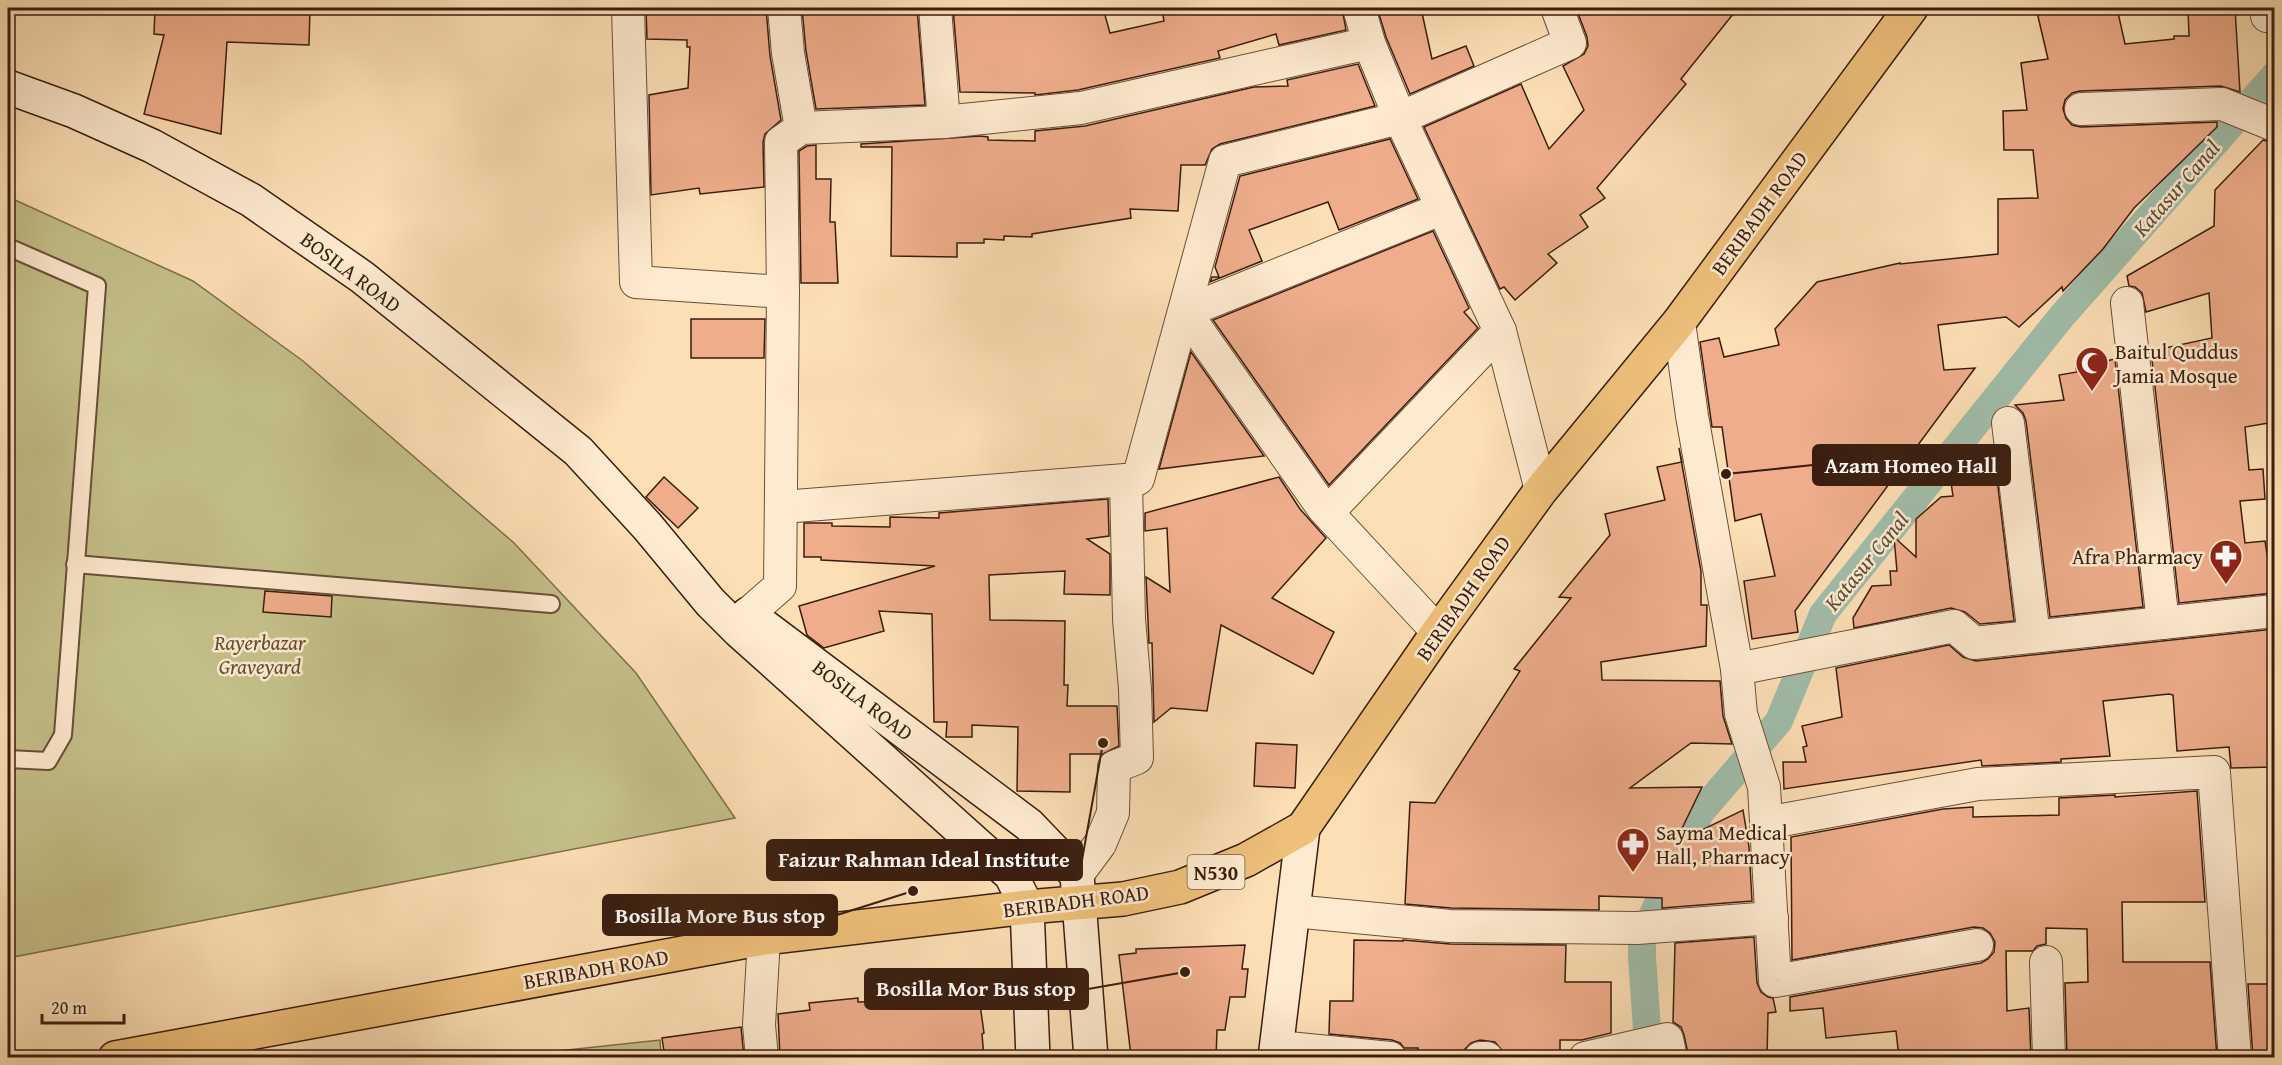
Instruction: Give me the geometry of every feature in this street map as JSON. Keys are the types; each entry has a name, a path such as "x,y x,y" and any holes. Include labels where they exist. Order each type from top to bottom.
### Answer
{"highway":[{"name":"BERIBADH ROAD","path":"115,1058 764,938 1027,906 1078,889 1123,899 1180,887 1246,860 1303,828 1438,632 1541,490 1679,322 1911,8"}],"main road":[{"name":"BOSILA ROAD","path":"8,87 74,111 152,146 251,200 362,277 578,451 647,526 710,602 739,631 1011,874 1027,906"},
{"name":"BOSILA ROAD","path":"647,526 748,614 1029,825 1078,889"},
{"path":"1276,1052 1303,828"},
{"path":"1078,889 1091,1058"},
{"path":"1027,906 1033,1058"}],"street":[{"path":"628,8 636,282 783,292"},
{"path":"784,8 788,53 801,128"},
{"path":"935,8 944,122"},
{"path":"1359,8 1370,43 1400,118 1500,331 1541,490"},
{"path":"782,507 1138,478 1225,161 1400,118 1570,43 1557,8"},
{"path":"748,614 780,586 783,292 781,142 801,128 944,122 1081,108 1370,43"},
{"path":"2081,109 2222,104 2274,125"},
{"path":"1185,312 1441,209"},
{"path":"2127,303 2163,623"},
{"path":"1185,312 1323,508 1438,632"},
{"path":"1679,322 1692,416 1737,669 1741,714 1764,787 1775,981 1977,945"},
{"path":"1328,513 1500,331"},
{"path":"2008,423 2034,636"},
{"path":"1078,889 1113,813 1114,767 1137,758 1135,688 1129,619 1126,480"},
{"path":"1737,669 1954,626 1974,643 2274,611"},
{"path":"1766,823 1978,784 2214,772 2235,1058"},
{"path":"1293,911 1450,926 1637,928 1772,918"},
{"path":"762,1058 759,1025 764,938"},
{"path":"2046,962 2049,1058"},
{"path":"1585,1058 1625,1047 1669,1048"},
{"path":"1276,1052 1389,1058"},
{"path":"1480,1058 1487,1058"}],"lane":[{"path":"8,247 97,286 63,735 48,761 8,759"},
{"path":"75,564 550,604"}],"green space":[{"name":"Rayerbazar Graveyard","path":"8,198 193,281 303,361 514,543 636,673 735,818 8,958"},
{"path":"660,1040 661,1057 529,1057 530,1054"}],"building":[{"path":"208,8 261,11 261,8 310,8 309,45 227,42 221,134 144,114 164,35 154,34 155,9 208,10"},
{"path":"646,8 766,8 770,56 781,120 765,134 763,142 764,187 700,194 699,188 651,195 649,95 688,88 690,47 687,47 687,40 647,39"},
{"path":"802,8 917,8 925,105 816,109 806,51"},
{"path":"953,8 1103,8 1110,33 1164,21 1162,10 1175,8 1342,8 1346,30 1279,45 1276,34 1218,51 1220,58 1078,90 1035,95 1035,93 960,92"},
{"path":"1401,8 1421,8 1432,59 1466,46 1474,66 1410,94 1379,14"},
{"path":"1576,8 1738,8 1681,79 1686,84 1597,188 1605,198 1580,215 1588,227 1548,254 1557,263 1515,300 1504,287 1500,289 1424,127 1521,84 1549,149 1584,110 1563,66 1584,54 1588,46"},
{"path":"2036,8 2117,8 2125,44 2174,39 2174,36 2189,36 2188,8 2235,8 2240,92 2221,86 2080,91 2072,93 2065,100 2063,109 2066,118 2072,125 2081,127 2217,122 2217,127 2134,208 2103,249 2063,291 2062,287 2019,327 2006,317 1938,325 1944,370 1975,368 1795,611 1798,632 1752,639 1744,581 1775,576 1761,514 1735,521 1722,427 1712,427 1700,342 1719,338 1724,357 1779,345 1775,329 1817,282 1900,263 1998,254 1998,199 2038,198 2033,150 2004,150 2003,111 2027,110 2021,63 2048,59"},
{"path":"1358,64 1375,106 1220,144 1212,149 1205,165 1181,165 1178,211 1130,209 1131,218 1032,234 1032,237 1004,236 1004,240 984,239 984,243 957,243 957,257 891,256 892,147 861,147 861,144 980,136 988,137 988,140 1035,141 1035,131 1085,126 1254,87 1288,86 1287,80"},
{"path":"1390,139 1418,199 1339,230 1328,202 1249,230 1262,261 1210,282 1212,277 1219,277 1215,267 1240,176"},
{"path":"2263,140 2274,143 2274,422 2245,427 2249,470 2263,469 2265,499 2240,501 2245,543 2265,541 2273,593 2179,603 2151,351 2212,338 2209,293 2146,312 2142,293 2135,287 2129,286 2127,276 2214,226 2215,190"},
{"path":"816,145 816,179 831,179 830,222 835,222 838,283 801,283 799,151 807,146"},
{"path":"1433,231 1469,308 1464,312 1478,328 1329,485 1213,320"},
{"path":"691,319 765,319 764,358 691,358"},
{"path":"1191,352 1264,456 1159,469"},
{"path":"2115,359 2143,607 2050,617 2026,421 2023,413 2015,405 2064,400 2059,375 2077,372 2076,368"},
{"path":"1993,445 2014,621 1980,624 1965,612 1951,608 1854,628 1853,618 1872,586 1891,585 1890,571 1897,571 1894,537 1916,557 1916,519 1941,497 1953,496 1950,476 1964,450"},
{"path":"1682,462 1701,571 1701,605 1707,605 1706,646 1601,662 1602,680 1720,681 1723,716 1732,744 1691,743 1630,788 1702,787 1675,843 1743,810 1749,847 1752,901 1662,908 1662,898 1599,896 1599,910 1451,908 1405,904 1410,802 1435,803 1520,671 1514,669 1571,598 1559,597 1610,535 1605,514 1665,500 1657,467"},
{"path":"664,477 698,508 678,528 646,497"},
{"path":"1279,477 1300,509 1326,538 1272,598 1334,632 1313,674 1221,625 1207,711 1171,708 1154,722 1152,643 1149,643 1146,577 1170,592 1167,528 1145,531 1145,513"},
{"path":"1108,499 1109,536 1087,539 1110,554 1110,595 1064,594 1065,571 989,575 990,620 1065,621 1064,685 1068,685 1067,706 1117,706 1119,746 1103,754 1070,754 1070,792 1017,791 1018,727 972,725 972,737 946,737 947,722 934,722 932,614 879,611 884,631 824,648 807,635 799,606 935,566 821,560 821,557 804,557 804,523 890,527 890,517 939,518 939,513"},
{"path":"265,591 332,596 331,617 263,612"},
{"path":"2274,629 2274,767 2231,768 2229,747 2177,751 2173,695 2169,694 2103,701 2110,756 2061,759 2061,762 1982,766 1981,760 1784,789 1783,762 1806,762 1803,747 1807,746 1802,726 1842,717 1836,668 1949,645 1963,657 1976,661"},
{"path":"1256,743 1297,745 1295,788 1254,786"},
{"path":"2197,791 2205,902 2122,902 2123,962 2210,962 2217,1058 2067,1058 2065,983 2088,982 2087,929 2046,928 2046,944 2037,946 2033,951 2006,951 2007,1011 2029,1008 2031,1058 1899,1058 1896,1031 1826,1038 1823,1008 1790,1011 1790,997 1981,963 1994,952 1995,942 1990,933 1983,928 1974,927 1792,960 1791,837 1943,809 1973,807 1973,817 2059,815 2059,798 2115,795 2115,797"},
{"path":"1754,937 1757,983 1761,992 1773,998 1776,1012 1768,1013 1767,1058 1689,1058 1681,1027 1673,1022 1675,943"},
{"path":"1354,940 1566,945 1565,982 1611,982 1611,1033 1582,1040 1560,1040 1560,1057 1504,1053 1495,1042 1480,1040 1471,1043 1465,1049 1462,1058 1417,1056 1418,1048 1404,1048 1400,1043 1392,1040 1329,1034 1330,1001 1353,1001"},
{"path":"1245,945 1242,969 1248,969 1245,997 1230,997 1225,1030 1217,1030 1216,1058 1131,1056 1119,955 1136,953 1136,949"},
{"path":"2248,984 2274,984 2274,1058 2253,1058"},
{"path":"979,997 984,1033 982,1034 984,1058 780,1058 778,1014 810,1010 809,1003 858,998 858,1002 952,1000"},
{"path":"741,1027 744,1058 665,1058 662,1038"}],"waterway":[{"name":"Katasur Canal","path":"1649,1058 1642,938 1700,813 1779,721 1823,614 2062,316 2274,76"}],"place":[{"name":"Baitul Quddus Jamia Mosque","path":"2092,392"},
{"name":"Azam Homeo Hall","path":"1726,474"},
{"name":"Afra Pharmacy","path":"2226,585"},
{"name":"Faizur Rahman Ideal Institute","path":"1103,743"},
{"name":"Sayma Medical Hall, Pharmacy","path":"1633,873"},
{"name":"Bosilla More Bus stop","path":"913,891"},
{"name":"Bosilla Mor Bus stop","path":"1185,972"}]}
